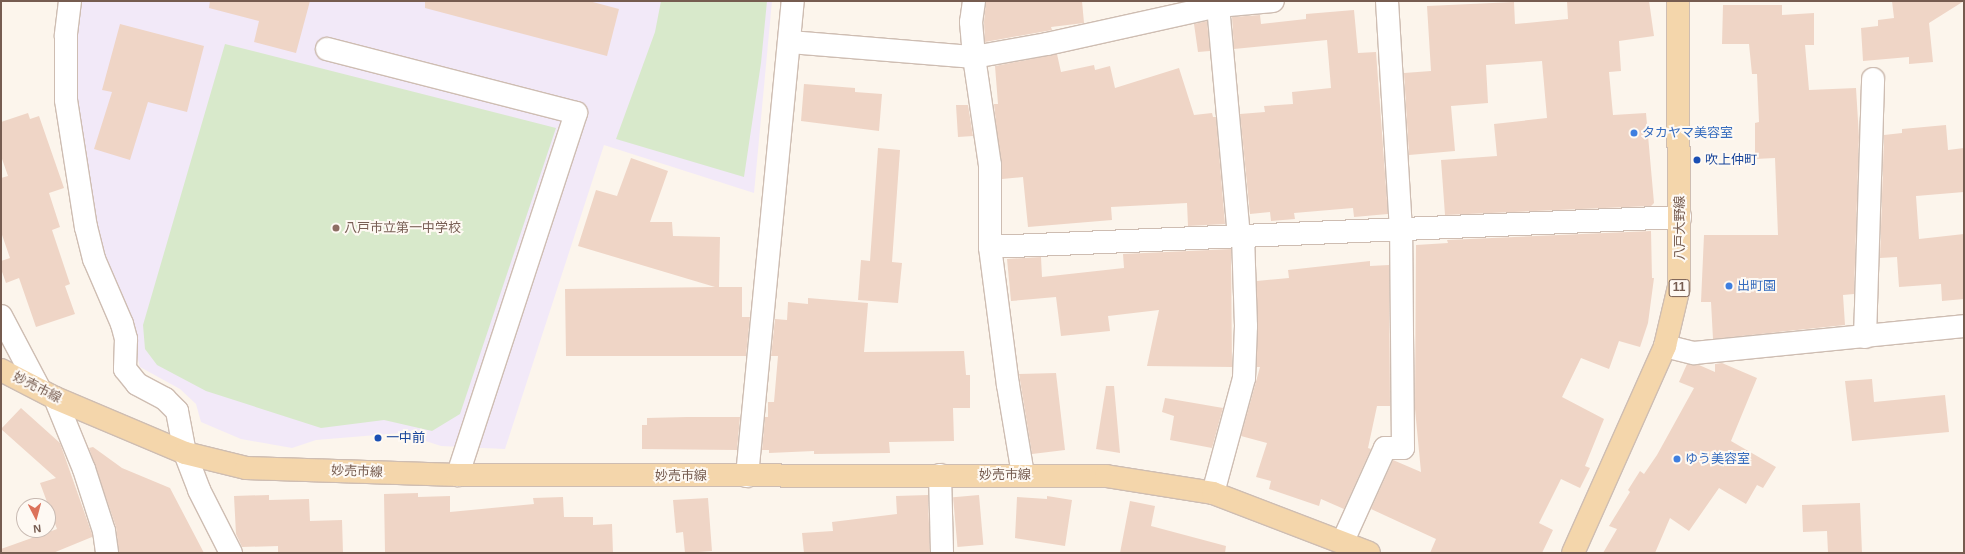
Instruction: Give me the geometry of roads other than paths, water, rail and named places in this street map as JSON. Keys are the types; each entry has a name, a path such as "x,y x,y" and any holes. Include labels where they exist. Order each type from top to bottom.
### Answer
{"main road":[{"name":"八戸大野線","path":"1573,553 1665,346 1679,286 1680,217 1678,1"},
{"name":"妙売市線","path":"1,370 47,393 186,453 246,468 458,475 1106,476 1213,493 1343,541 1369,553"}],"street":[{"path":"70,1 66,36 66,100 86,227 94,259 122,324 126,339 125,369 137,384 165,399 177,411 186,453 206,508 231,553"},
{"path":"747,476 793,1"},
{"path":"974,1 971,22 974,57 990,165 990,247 1008,385 1023,475"},
{"path":"790,42 974,57 1047,44 1218,6 1273,1"},
{"path":"1343,541 1385,448 1404,448 1401,230 1387,1"},
{"path":"1213,493 1244,378 1246,326 1241,236 1218,6"},
{"path":"327,49 576,113 458,475"},
{"path":"1865,337 1873,79"},
{"path":"990,247 1680,217"},
{"path":"1,316 47,393 84,469 104,531 107,553"},
{"path":"1665,346 1694,353 1964,326"},
{"path":"940,475 942,553"}],"place":[{"name":"タカヤマ美容室","path":"1634,133"},
{"name":"吹上仲町","path":"1697,160"},
{"name":"八戸市立第一中学校","path":"336,228"},
{"name":"出町園","path":"1729,286"},
{"name":"一中前","path":"378,438"},
{"name":"ゆう美容室","path":"1677,459"}]}
